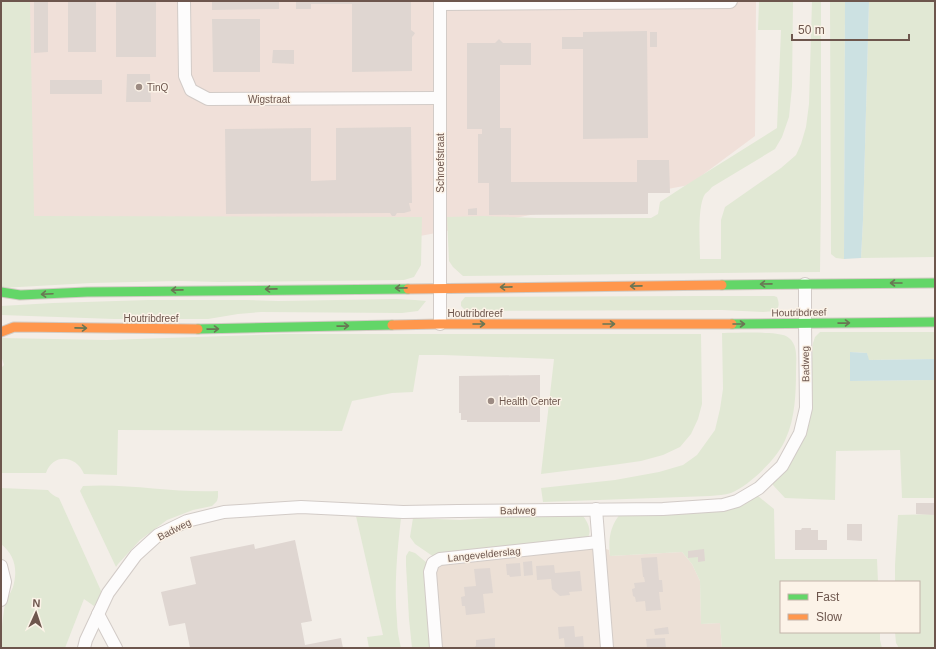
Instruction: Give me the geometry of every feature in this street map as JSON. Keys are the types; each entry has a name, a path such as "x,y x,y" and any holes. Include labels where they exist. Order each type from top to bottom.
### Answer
{"main road":[{"path":"1,292 20,295 87,292 935,283"},
{"path":"5,301 20,295"},
{"name":"Houtribdreef","path":"1,321 14,327"},
{"name":"Houtribdreef","path":"1,332 14,327 174,329 440,324 738,324 935,322"}],"street":[{"name":"Wigstraat","path":"184,1 185,76 191,90 208,99 439,98"},
{"path":"440,3 731,1"},
{"name":"Schroefstraat","path":"440,3 440,324"},
{"name":"Badweg","path":"84,648 108,593 136,555 158,535 187,521 224,512 301,507 403,512 663,509 723,505 737,501 759,488 782,466 800,433 806,408 804,323 805,284"},
{"path":"596,509 607,648"},
{"name":"Langevelderslag","path":"436,648 430,572 433,563 440,559 598,542"},
{"path":"1,566 5,582 1,600"},
{"path":"98,614 116,648"}],"shaded area":[{"path":"21,1 756,1 755,136 689,185 367,246 17,228"},
{"path":"845,1 869,1 861,258 844,259"},
{"path":"850,352 867,353 869,360 935,359 935,380 850,381"},
{"path":"583,541 609,550 610,556 682,552 692,564 700,581 701,624 720,623 722,648 432,648 427,563"}],"green space":[{"path":"1,1 30,1 34,216 422,217 421,265 414,277 404,280 179,281 91,283 1,288"},
{"path":"759,1 793,1 792,87 789,117 782,137 775,149 712,187 705,194 702,200 700,216 700,259 721,259 721,220 725,207 781,168 796,155 806,127 809,104 812,1 821,1 820,272 463,276 453,267 449,261 447,217 651,218 658,214 660,202 777,128 781,30 758,30"},
{"path":"830,1 845,1 844,259 836,258 831,254"},
{"path":"869,1 935,1 935,257 861,258"},
{"path":"465,297 777,297 779,305 778,308 775,311 763,312 722,310 466,311 461,306 461,302"},
{"path":"396,299 426,301 418,311 402,313 261,312 208,319 114,319 1,315 1,306 53,303 148,300 278,301"},
{"path":"820,332 935,332 935,359 868,360 867,353 850,352 850,381 935,380 935,498 902,498 900,450 836,451 835,500 785,498 773,485 773,480 781,473 800,447 808,421 813,343 815,337"},
{"path":"722,333 781,334 790,339 795,347 796,388 789,431 771,462 763,470 747,484 731,493 724,495 543,502 541,488 615,480 659,472 683,465 697,455 715,430 720,409 723,389"},
{"path":"283,334 701,334 702,404 698,419 691,434 680,447 663,455 641,461 541,474 554,359 419,355 413,392 392,393 352,401 342,431 118,430 117,475 84,474 76,463 65,459 54,462 46,473 1,473 1,368 4,365 1,355 1,338 107,340"},
{"path":"100,485 184,491 218,491 218,497 217,501 212,506 193,510 167,520 140,540 116,567 80,491 83,486"},
{"path":"1,488 48,490 59,498 102,593 94,606 84,599 65,648 1,648 6,601 13,587 15,569 12,558 6,548 1,544"},
{"path":"758,496 774,509 775,559 877,559 878,581 780,581 780,633 880,633 882,648 722,648 720,623 701,624 700,581 692,564 682,552 610,556 609,544 612,527 622,512 714,511 729,510 743,505"},
{"path":"580,512 586,520 590,531 588,537 583,541 434,557 415,544 410,537 413,518 460,520"},
{"path":"935,514 935,648 899,648 896,643 895,633 920,633 920,581 895,581 898,515"},
{"path":"356,516 401,518 397,556 396,594 397,627 401,648 369,648 367,637 383,635"},
{"path":"409,551 415,553 427,563 432,648 412,648 406,565 406,556"}],"building":[{"path":"34,1 48,1 48,52 34,53"},
{"path":"68,1 96,1 96,52 68,52"},
{"path":"116,1 156,1 156,57 116,57"},
{"path":"212,1 279,1 279,9 212,10"},
{"path":"296,1 411,1 411,30 415,33 412,37 412,71 352,72 352,4 311,4 311,9 296,9"},
{"path":"212,19 260,19 260,72 213,72"},
{"path":"647,31 648,138 583,139 583,49 562,49 562,37 583,37 583,32"},
{"path":"650,32 657,32 657,47 650,47"},
{"path":"499,39 503,43 531,43 531,65 500,65 500,128 511,128 511,182 637,182 637,160 669,160 670,193 648,193 648,214 489,215 489,183 478,183 478,134 482,134 482,129 467,129 467,43 495,43"},
{"path":"273,50 294,50 294,64 272,63"},
{"path":"127,74 150,74 151,102 126,102"},
{"path":"50,80 102,80 102,94 50,94"},
{"path":"411,127 412,203 409,203 411,211 397,213 395,216 392,216 390,213 226,214 225,129 311,128 311,181 336,180 336,128"},
{"path":"477,208 477,215 468,215 468,209"},
{"path":"540,375 540,422 467,422 467,420 461,420 461,413 459,413 459,376"},
{"path":"916,503 935,503 935,515 916,514"},
{"path":"847,524 862,524 862,541 847,540"},
{"path":"802,528 818,530 818,540 827,540 827,550 795,550 795,530 801,530"},
{"path":"295,540 312,621 301,623 305,645 341,638 343,648 190,648 185,623 169,626 161,592 196,584 190,557 254,544 255,549"},
{"path":"704,549 705,561 698,562 698,557 688,558 688,551"},
{"path":"657,557 659,580 662,580 663,592 659,592 661,610 646,611 645,601 636,602 632,589 635,588 634,583 645,582 641,558"},
{"path":"532,561 533,575 524,576 523,562"},
{"path":"520,563 521,576 510,577 507,575 506,564"},
{"path":"554,565 555,573 580,571 582,591 569,592 570,595 560,596 552,589 551,579 537,580 536,566"},
{"path":"490,568 493,593 483,594 485,613 466,615 465,606 462,606 461,597 465,596 464,587 476,586 474,569"},
{"path":"574,626 575,637 583,636 584,648 565,648 564,638 559,639 558,627"},
{"path":"668,627 669,634 655,635 654,629"},
{"path":"495,638 495,648 473,648 476,646 476,640"},
{"path":"665,638 666,648 647,648 646,639"}],"traffic: fast":[{"path":"722,285 935,283"},
{"path":"1,292 20,295 87,292 408,289"},
{"path":"732,324 935,322"},
{"path":"198,329 392,325"}],"traffic: slow":[{"path":"408,289 722,285"},
{"path":"392,325 732,324"},
{"path":"1,332 14,327 198,329"}],"place":[{"name":"TinQ","path":"139,87"},
{"name":"Health Center","path":"491,401"}]}
